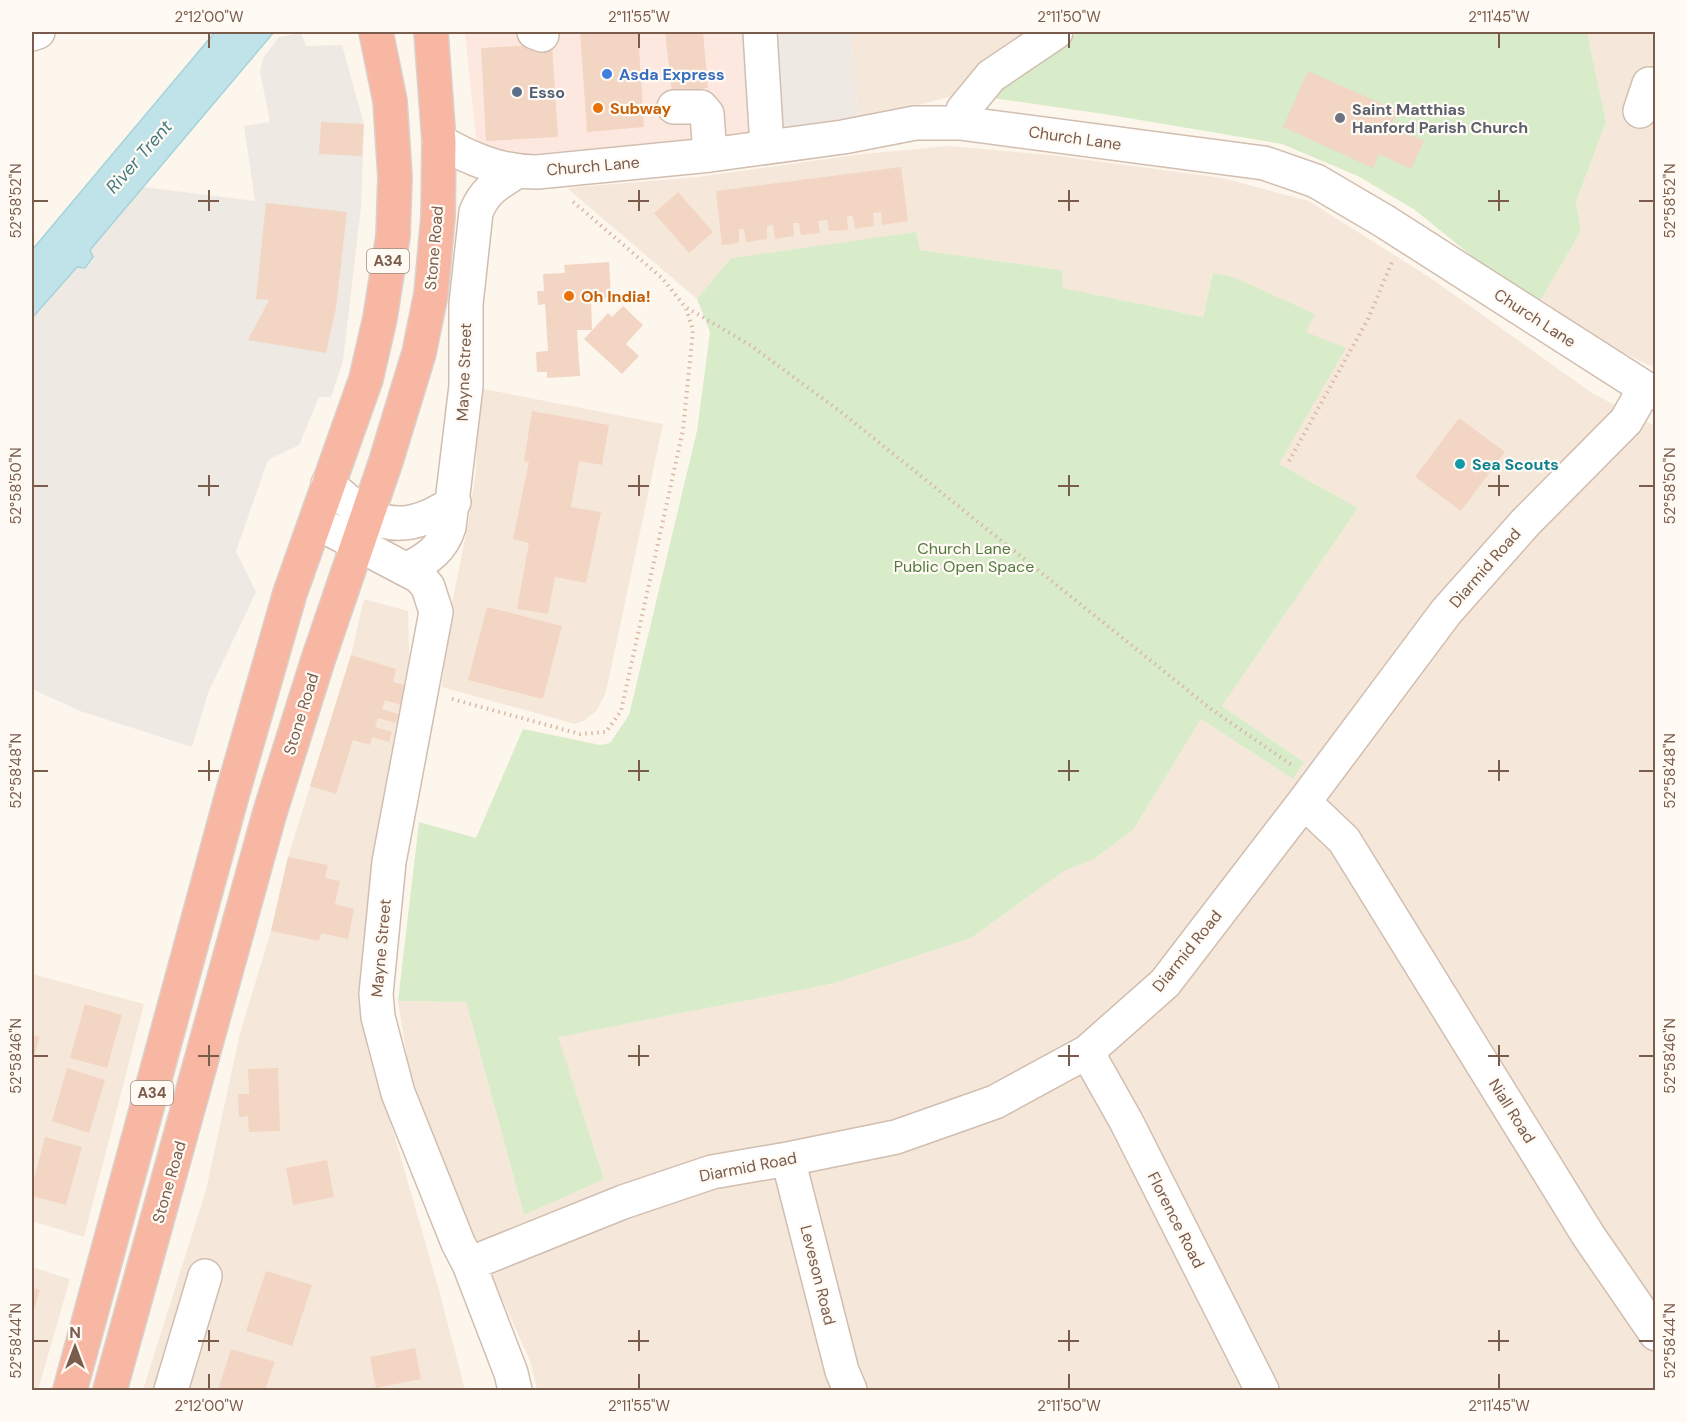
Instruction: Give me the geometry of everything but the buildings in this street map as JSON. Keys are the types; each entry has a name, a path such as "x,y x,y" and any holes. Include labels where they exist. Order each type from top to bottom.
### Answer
{"highway":[{"name":"A34","path":"70,1390 232,795 290,593 366,379 380,318 393,236 395,177 390,101 376,32"},
{"name":"Stone Road","path":"110,1390 270,812 386,462 419,353 431,294 438,217 439,141 430,32"}],"street":[{"path":"32,34 38,32"},
{"path":"760,32 767,146"},
{"path":"960,123 963,110 991,76 1056,32"},
{"path":"674,107 701,107 707,114 710,155"},
{"name":"Church Lane","path":"439,141 489,165 527,172 710,155 843,137 915,123 960,123 1264,163 1316,181 1404,234 1650,391"},
{"name":"Mayne Street","path":"407,569 425,560 445,540 454,501 466,386 466,304 476,212 482,198 494,186 527,172"},
{"name":"Diarmid Road","path":"469,1264 623,1202 712,1172 896,1137 995,1102 1087,1052 1166,983 1446,612 1525,523 1626,421 1650,391"},
{"path":"328,484 362,530 392,523 414,523 436,514 454,501"},
{"name":"Mayne Street","path":"316,522 362,530 407,569 420,577 428,587 436,612 423,691 389,862 377,983 377,1005 383,1039 398,1093 458,1243 469,1264 511,1373 515,1390"},
{"name":"Niall Road","path":"1311,793 1344,840 1588,1235 1656,1334"},
{"name":"Florence Road","path":"1087,1052 1126,1121 1262,1390"},
{"name":"Leveson Road","path":"788,1159 842,1371 850,1390"},
{"path":"171,1390 209,1289"}],"path":[{"path":"423,691 580,734 606,732 621,711 683,430 693,330 686,308 662,278 527,172"},
{"path":"1289,461 1368,319 1404,234"},
{"path":"686,308 750,345 841,412 1211,709 1311,793"}],"shaded area":[{"path":"465,32 740,32 748,134 522,155 485,147 476,139"},
{"path":"740,32 851,32 858,121 748,134"},
{"path":"851,32 1024,32 982,60 956,95 858,121"},
{"path":"1587,32 1655,32 1655,368 1579,332 1536,308 1581,231 1576,202 1606,122"},
{"path":"301,33 306,46 342,45 364,124 361,207 343,361 331,397 319,397 299,445 268,460 236,551 256,592 208,693 192,747 80,711 32,689 32,316 143,187 255,201 244,126 270,122 260,72 263,58 279,37"},
{"path":"949,146 1051,155 1222,178 1309,201 1429,277 1592,393 1655,426 1655,1390 537,1390 530,1361 443,1167 410,1076 398,1001 466,1002 524,1215 604,1178 557,1037 831,984 971,938 1064,871 1094,859 1133,830 1201,719 1293,779 1303,761 1222,706 1358,508 1279,464 1305,332 1315,314 1213,273 1203,317 1062,288 1062,270 920,250 916,233 731,258 697,299 567,188 698,177 863,154"},
{"path":"479,388 663,424 606,692 597,710 585,720 575,724 442,687 448,623 468,524 476,470"},
{"path":"364,599 408,611 410,679 368,913 363,953 363,990 368,1044 439,1290 465,1390 143,1390 206,1190 240,1033 271,931 288,857 351,655"},
{"path":"32,974 144,1004 84,1237 32,1221"},
{"path":"32,1267 70,1279 38,1390 32,1390"}],"green space":[{"path":"1079,32 1587,32 1606,122 1576,202 1581,231 1536,308 1415,210 1358,176 1282,144 986,97"},
{"name":"Church Lane Public Open Space","path":"916,232 920,250 1062,270 1063,288 1203,317 1213,273 1233,277 1315,314 1306,332 1346,348 1279,464 1358,508 1222,706 1304,762 1293,779 1201,719 1133,830 1094,859 1064,871 971,938 831,984 558,1037 604,1179 524,1215 466,1002 398,1001 419,822 476,838 523,729 600,745 610,743 629,715 697,431 710,332 697,299 731,258"}],"water":[{"name":"River Trent","path":"215,32 274,32 90,250 93,257 85,268 77,267 32,318 32,250"}],"place":[{"name":"Asda Express","path":"607,74"},
{"name":"Esso","path":"517,92"},
{"name":"Subway","path":"598,108"},
{"name":"Saint Matthias Hanford Parish Church","path":"1340,118"},
{"name":"Oh India!","path":"569,296"},
{"name":"Sea Scouts","path":"1460,464"}]}
